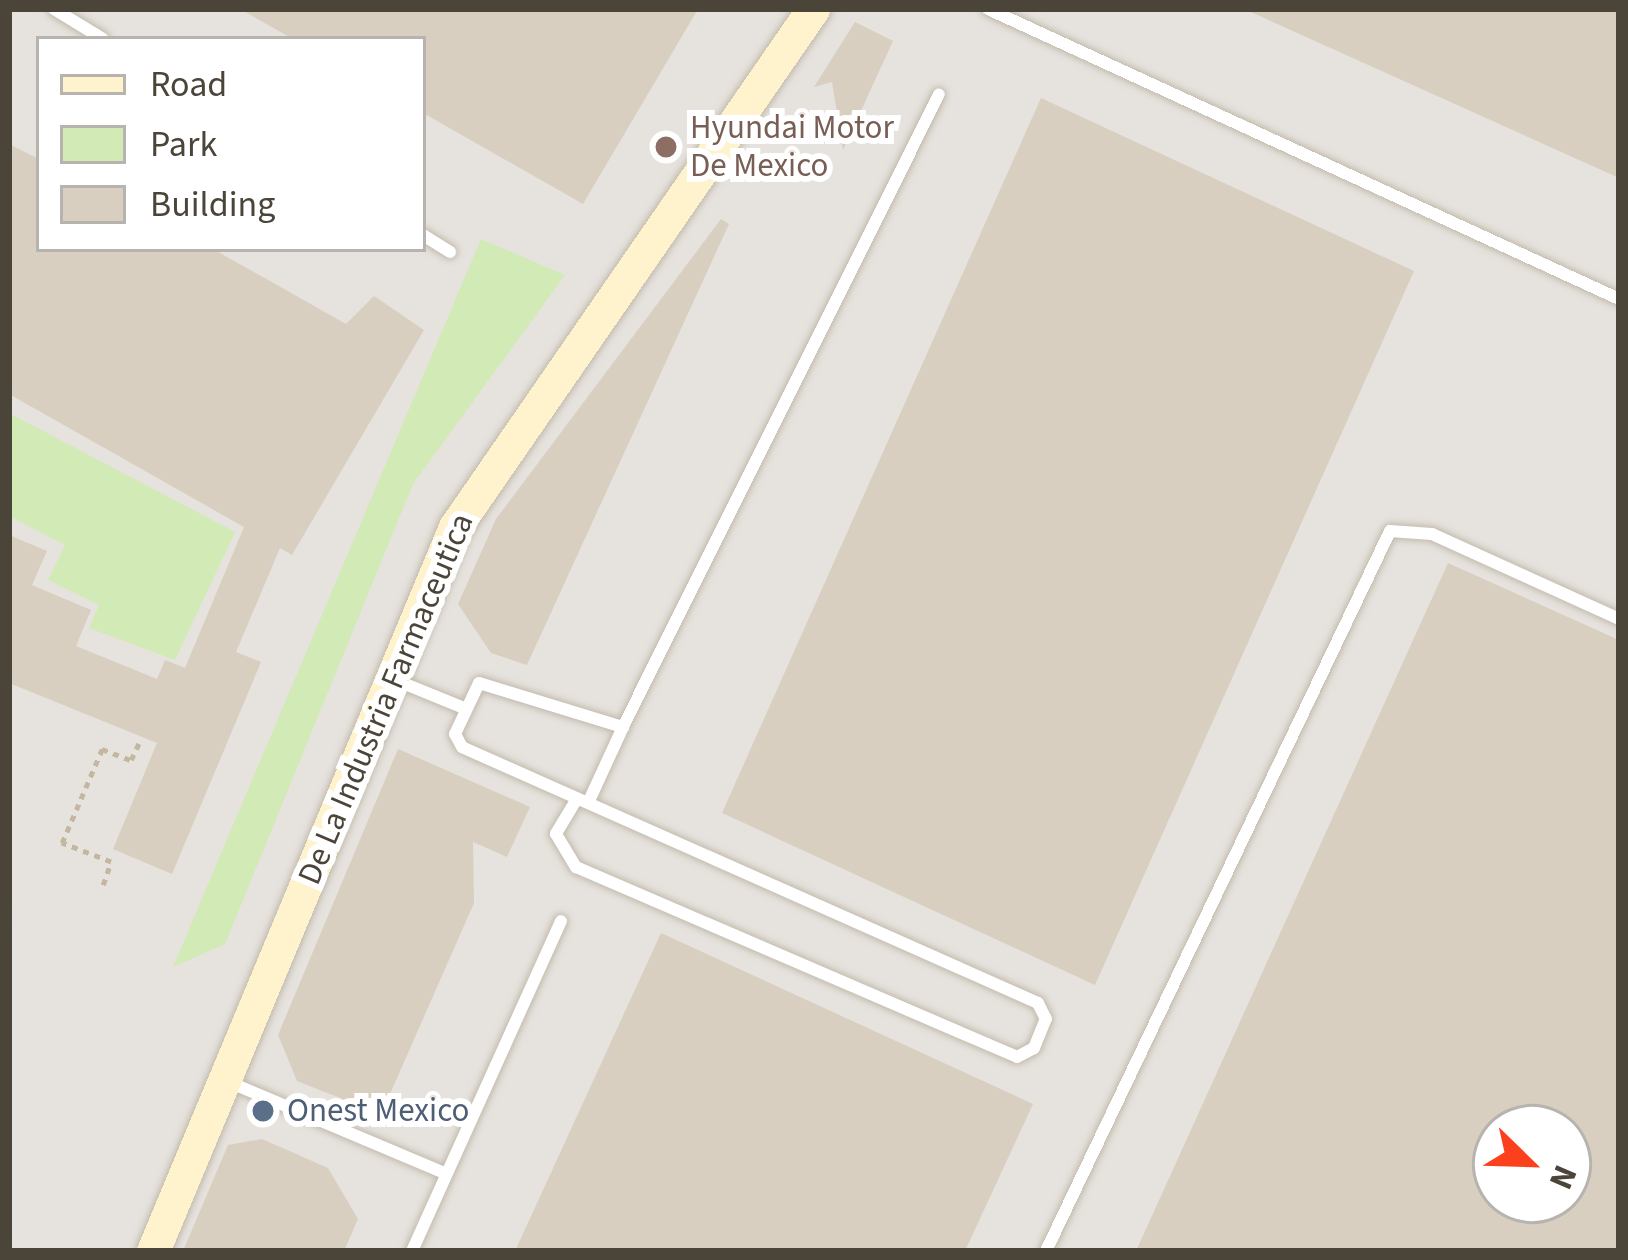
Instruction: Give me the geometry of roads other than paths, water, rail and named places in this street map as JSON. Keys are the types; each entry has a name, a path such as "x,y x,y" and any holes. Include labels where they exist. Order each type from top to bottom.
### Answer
{"main road":[{"name":"De La Industria Farmaceutica","path":"153,1251 228,1081 391,679 484,473 813,9"}],"lane":[{"path":"54,9 98,36"},
{"path":"988,9 1619,299"},
{"path":"623,727 493,680 464,708 457,743 582,801 1038,1003 1046,1019 1034,1048 1017,1058 576,867 556,834 582,801 623,727 939,94"},
{"path":"426,238 451,252"},
{"path":"1046,1251 1374,548 1390,531 1432,534 1619,619"},
{"path":"391,679 464,708"},
{"path":"412,1251 561,921"},
{"path":"228,1081 444,1173"}],"place":[{"name":"Hyundai Motor De Mexico","path":"666,147"},
{"name":"Onest Mexico","path":"263,1111"}]}
